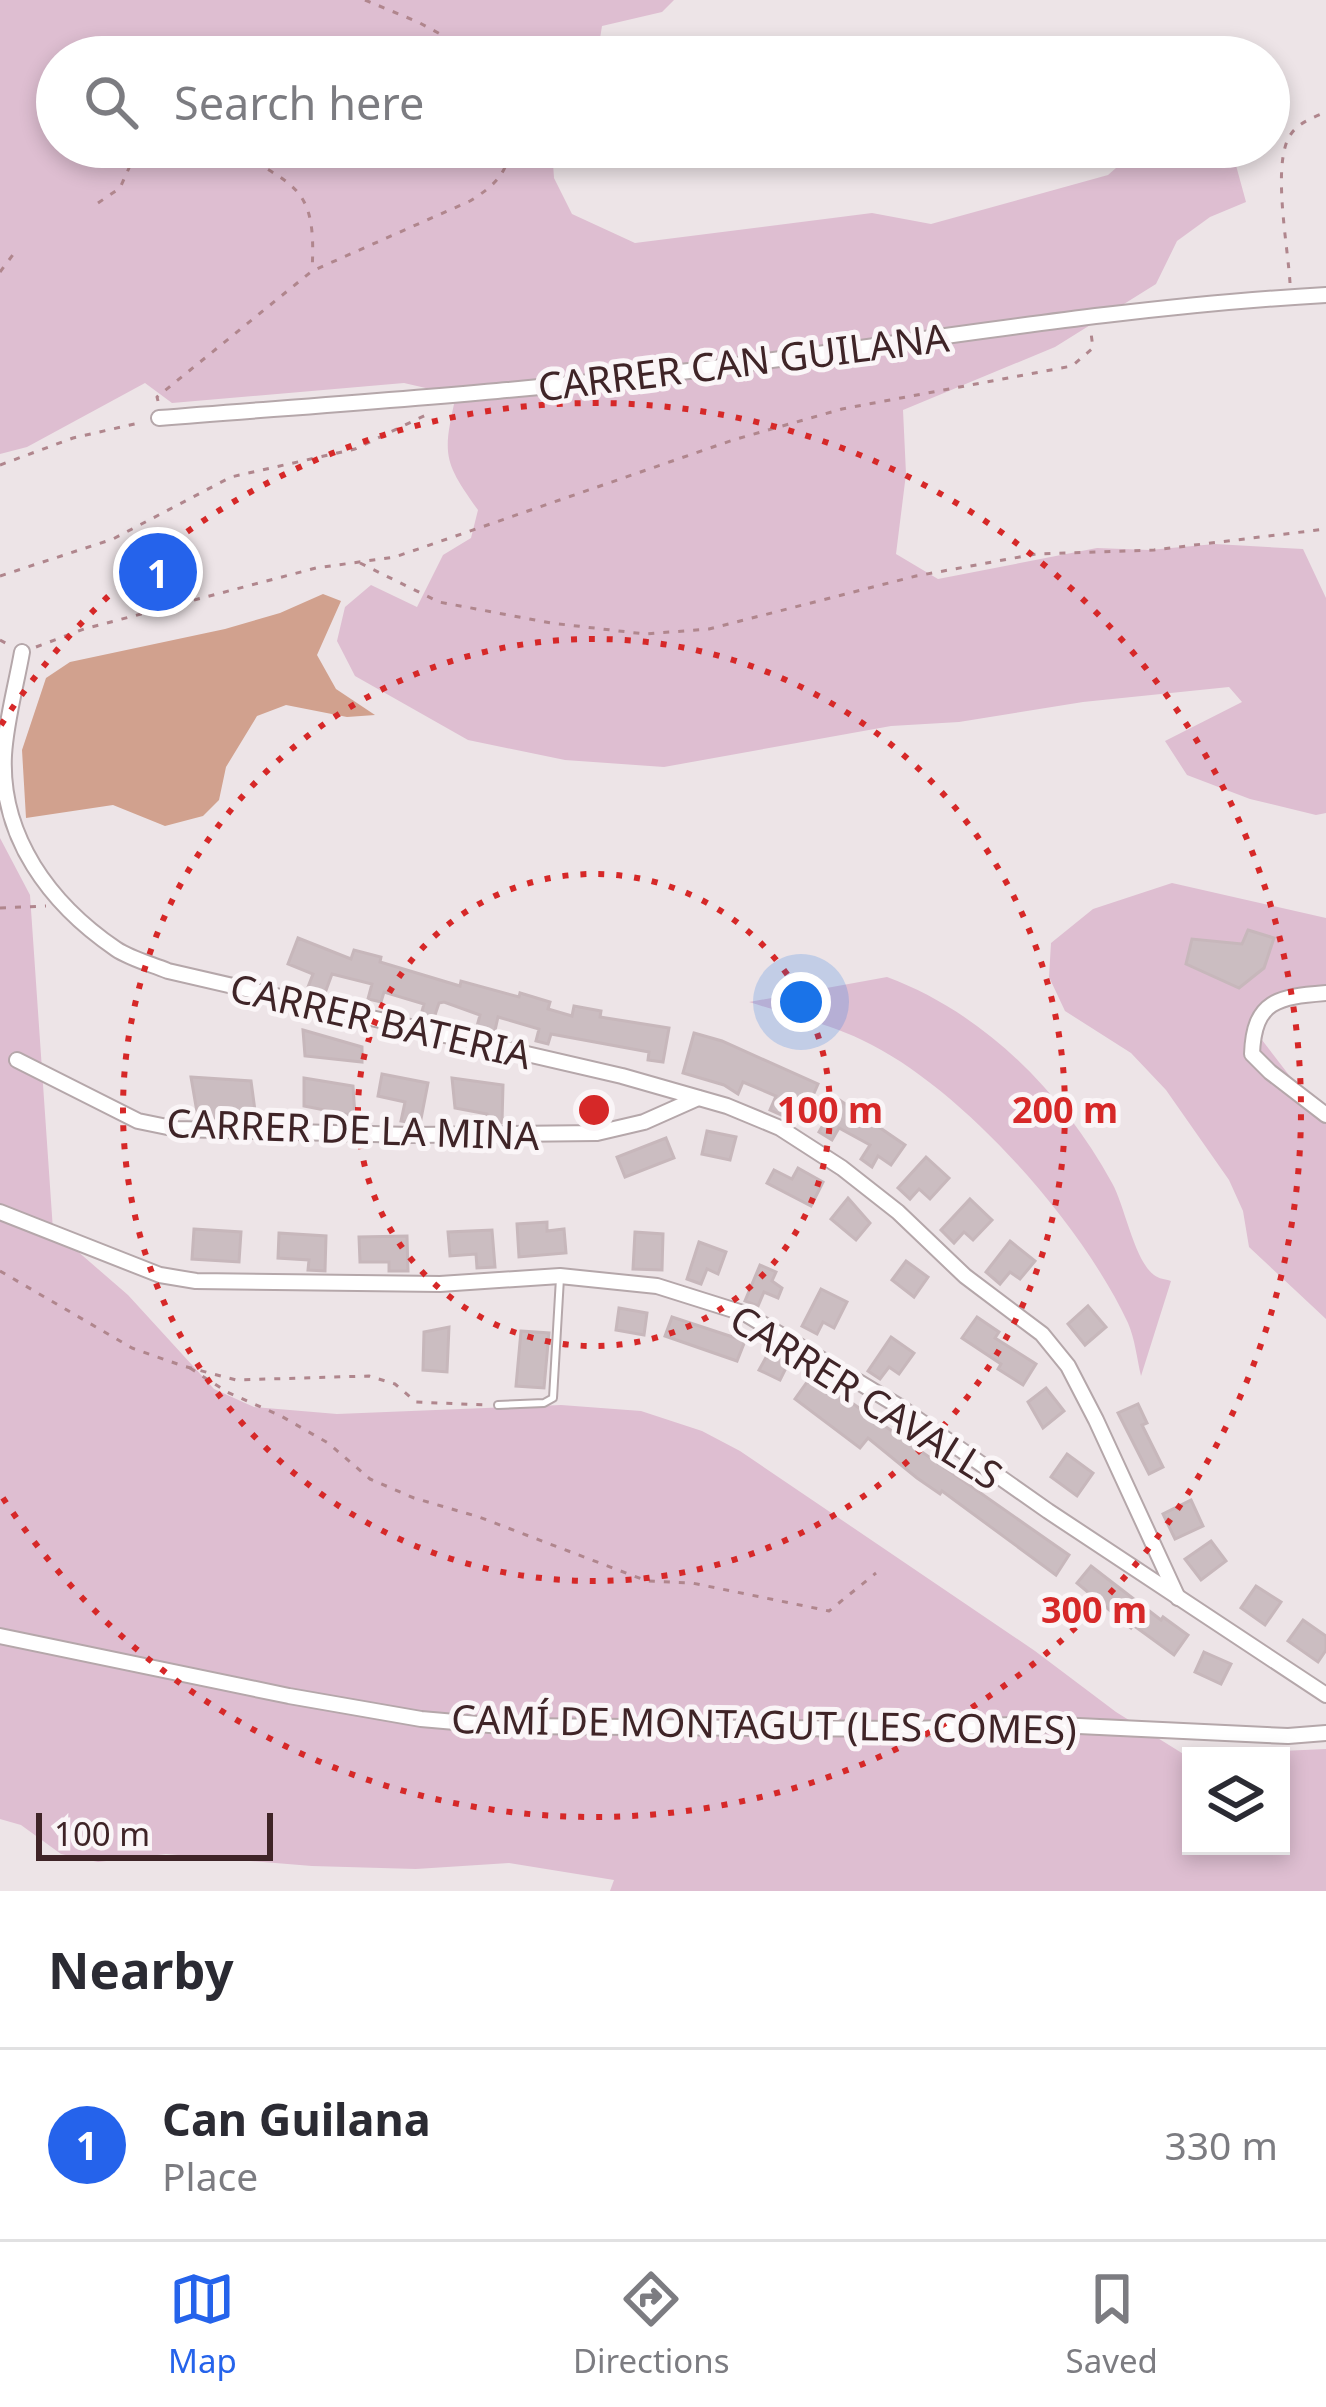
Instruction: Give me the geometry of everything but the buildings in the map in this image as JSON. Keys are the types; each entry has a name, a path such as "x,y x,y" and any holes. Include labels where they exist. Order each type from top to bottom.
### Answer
{"street":[{"name":"CARRER CAN GUILANA","path":"159,418 716,368 1326,295"},
{"name":"CARRER BATERIA","path":"22,652 4,755 8,814 26,859 79,920 119,951 168,971 599,1071 698,1098 780,1128 898,1212 965,1276 1042,1334 1068,1366 1096,1420 1178,1598"},
{"path":"1326,993 1292,996 1264,1008 1253,1026 1252,1054 1326,1115"},
{"name":"CARRER DE LA MINA","path":"17,1060 138,1121 177,1129 411,1135 597,1133 644,1122 698,1098"},
{"name":"CARRER CAVALLS","path":"0,1212 160,1275 196,1281 440,1284 560,1276 657,1286 746,1314 900,1407 1326,1695"},
{"name":"CAMÍ DE MONTAGUT (LES COMES)","path":"0,1636 289,1696 421,1719 501,1726 913,1729 1037,1724 1288,1736 1326,1733"}],"lane":[{"path":"498,1405 544,1403 553,1398 560,1276"}],"path":[{"path":"365,0 444,36"},
{"path":"1290,136 1302,123 1326,112"},
{"path":"98,203 120,188 129,168"},
{"path":"265,168 292,184 309,205 314,230 312,271"},
{"path":"0,465 74,438 159,418 157,397 312,271 470,201 494,186 503,168"},
{"path":"1282,168 1292,297"},
{"path":"0,272 15,252"},
{"path":"22,652 84,628 316,568 395,557 733,440 842,409 1072,366 1093,348 1090,320"},
{"path":"0,576 112,539 231,476 355,449 431,413"},
{"path":"358,562 439,602 550,623 645,634 709,628 916,576 1036,554 1154,550 1326,530"},
{"path":"0,908 45,907 61,899"},
{"path":"0,1271 132,1348 190,1368 236,1380 369,1376 395,1384 416,1402 498,1405"},
{"path":"190,1368 328,1443 370,1479 647,1581 692,1583 830,1611 876,1573"}],"shaded area":[{"path":"0,0 674,0 662,12 602,26 600,36 36,36 36,168 553,168 572,214 635,243 872,213 931,224 1108,175 1116,168 1237,168 1246,202 1210,217 1177,241 1156,284 1055,347 903,410 906,474 896,554 938,579 1097,548 1149,550 1215,544 1303,549 1326,598 1326,813 1316,815 1250,799 1187,775 1165,741 1242,702 1229,687 1083,702 959,722 891,726 664,767 565,760 468,740 355,676 337,641 345,607 371,585 417,607 443,555 471,538 478,510 449,456 456,395 404,383 172,403 145,383 27,447 0,454"},
{"path":"323,594 341,601 317,655 336,689 375,715 347,717 286,705 257,716 226,767 219,800 203,816 165,826 113,805 26,818 22,750 46,678 70,662 225,629"},
{"path":"0,838 30,895 53,1230 128,1295 214,1389 254,1407 337,1414 561,1405 641,1411 702,1431 740,1451 1182,1753 1182,1855 1290,1855 1290,1751 1326,1749 1326,1891 610,1891 614,1880 509,1863 416,1869 166,1854 98,1862 61,1854 21,1825 0,1819"},
{"path":"1172,883 1326,918 1326,996 1293,997 1268,1013 1262,1040 1326,1123 1326,1319 1249,1247 1243,1211 1229,1180 1166,1090 1131,1053 1065,1011 1049,977 1051,943 1093,909"},
{"path":"887,977 922,992 988,1034 1044,1087 1092,1149 1117,1193 1141,1258 1154,1275 1171,1281 1141,1376 1130,1329 1081,1243 978,1124 900,1061 862,1040 749,1002"}],"place":[{"name":"Can Guilana","path":"158,572"}]}
